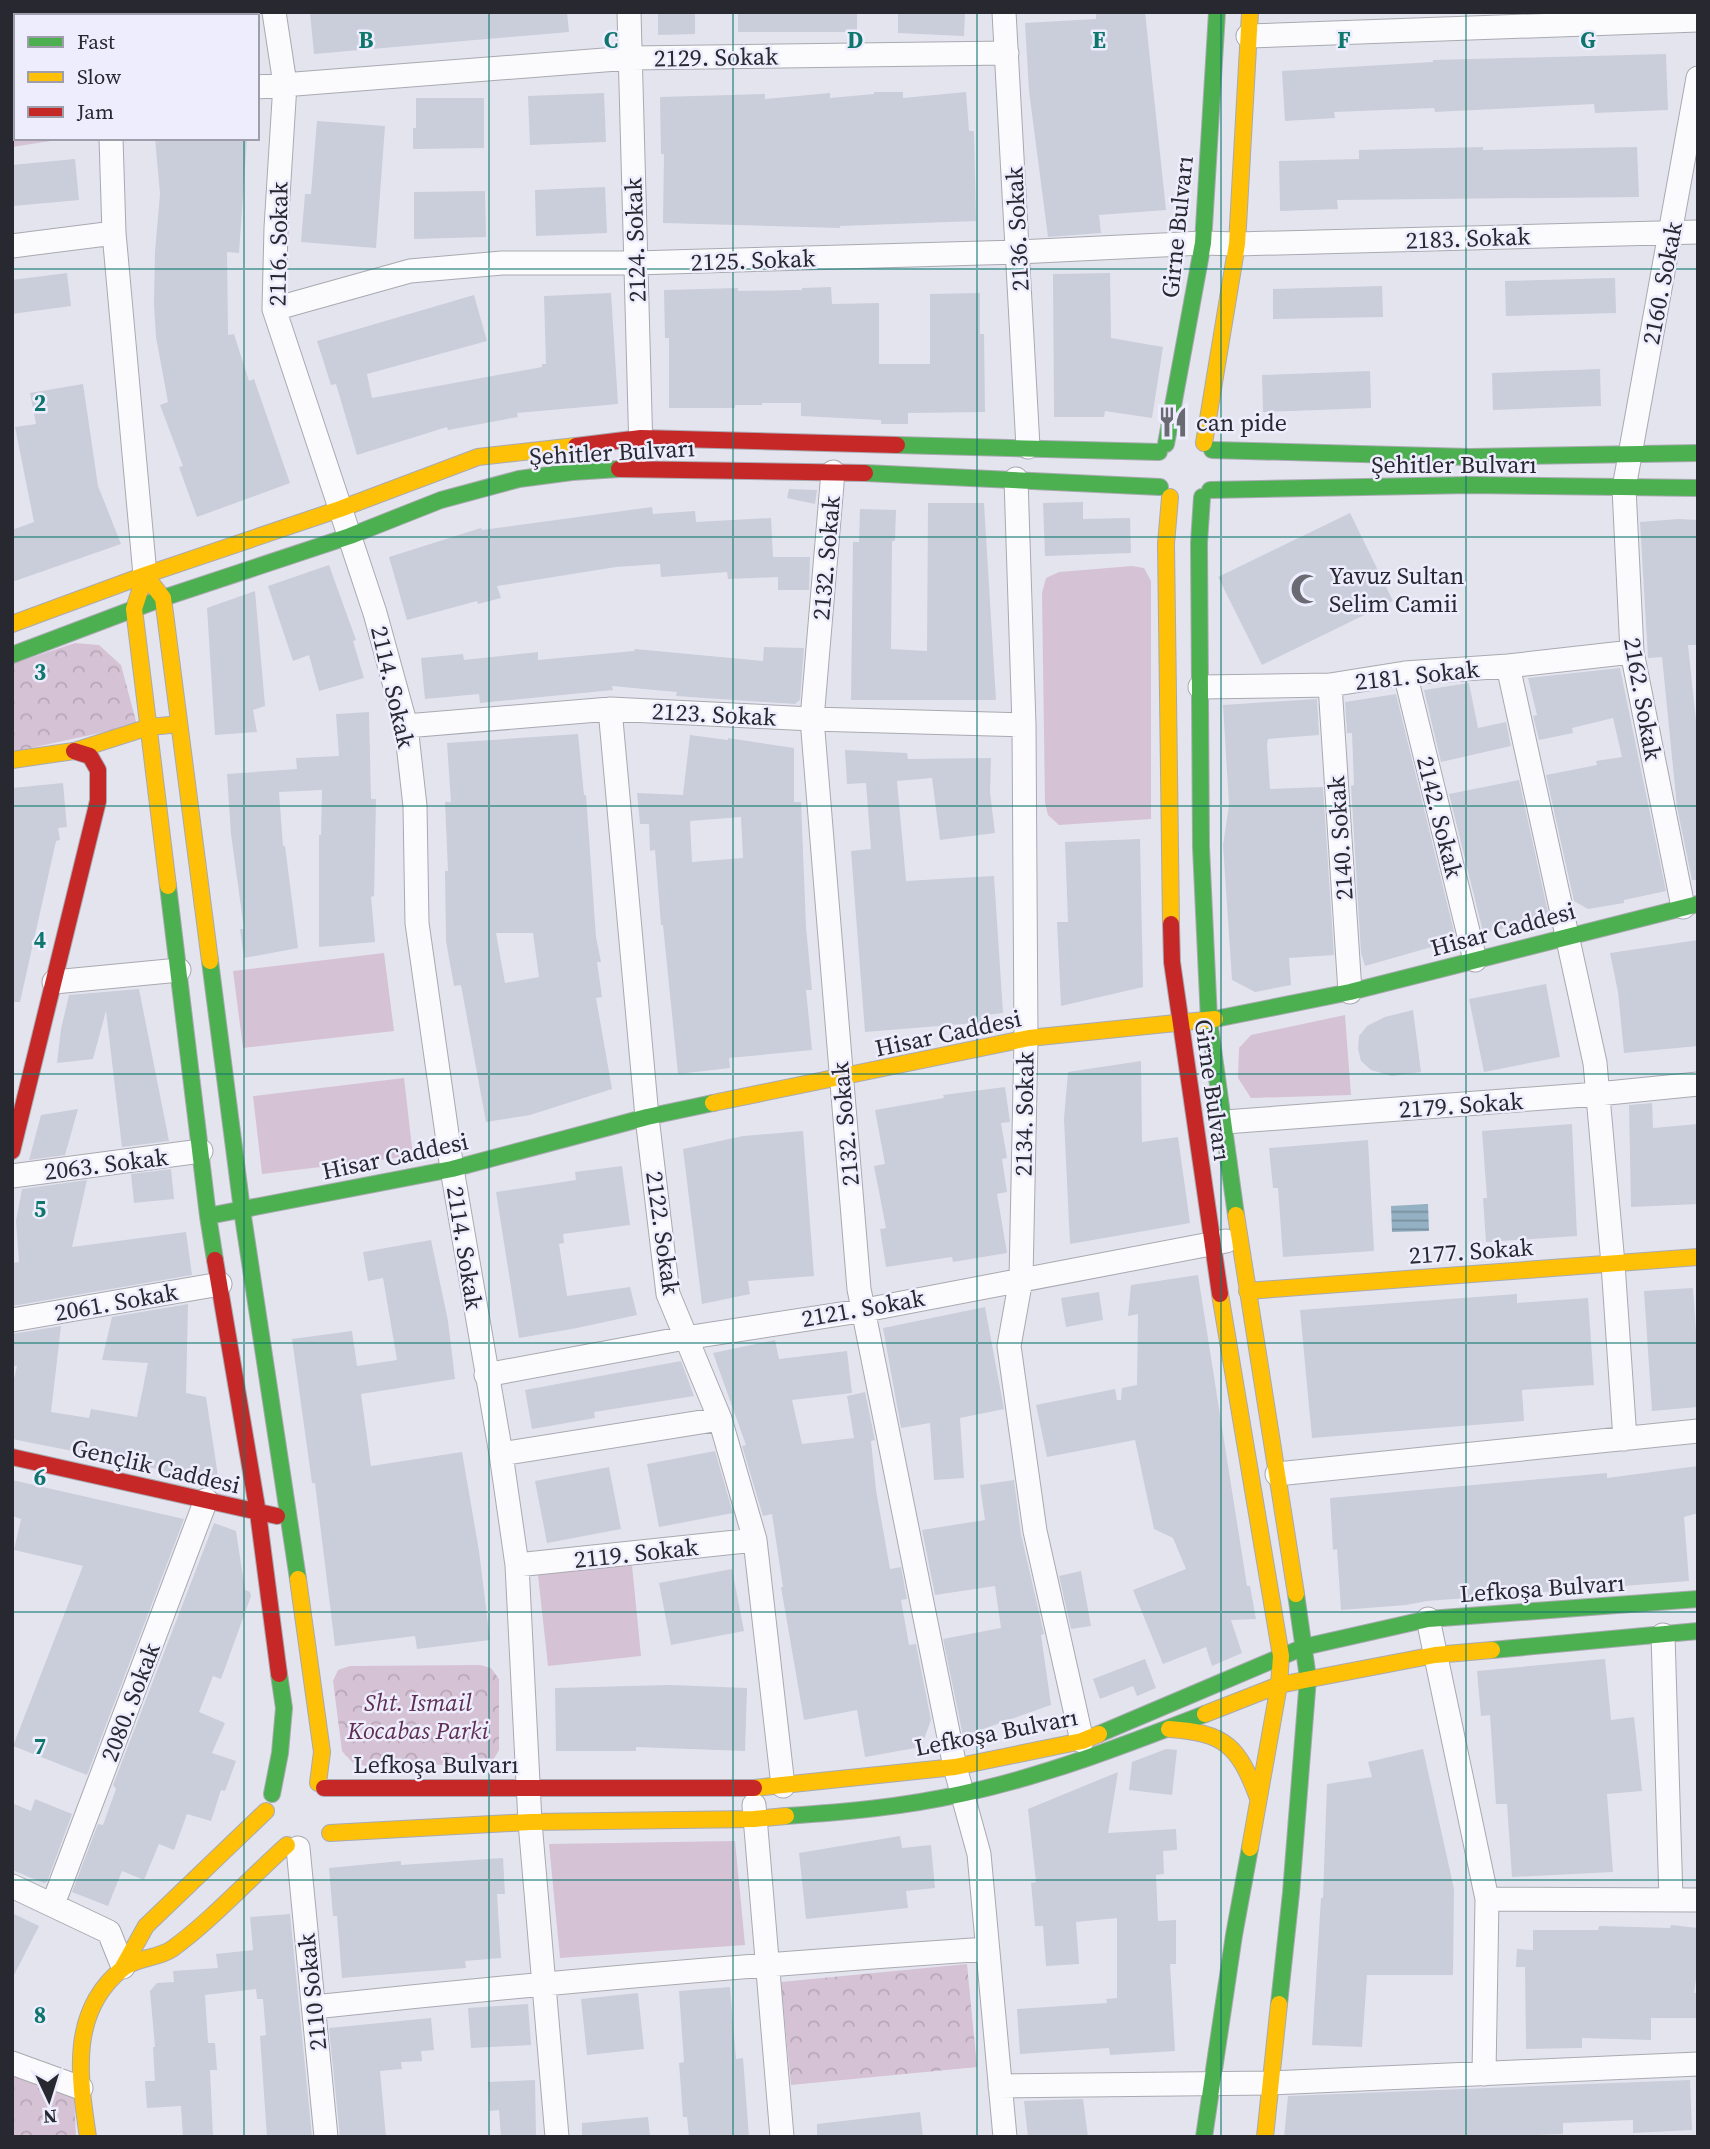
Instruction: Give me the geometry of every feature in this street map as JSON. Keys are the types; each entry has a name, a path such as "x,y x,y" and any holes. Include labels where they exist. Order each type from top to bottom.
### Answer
{"main road":[{"name":"Girne Bulvarı","path":"1163,448 1203,243 1217,12"},
{"path":"1206,493 1216,481 1218,470 1217,460 1208,446 1237,244 1250,12"},
{"name":"Şehitler Bulvarı","path":"12,624 145,575 340,509 478,457 641,438 1163,448 1185,437 1195,438 1208,446 1470,457 1698,453"},
{"path":"1163,448 1154,471 1165,492"},
{"name":"Şehitler Bulvarı","path":"12,655 163,598 350,536 442,500 519,479 572,471 642,468 1016,479 1165,492 1180,500 1191,500 1206,493 1472,485 1698,488"},
{"name":"Girne Bulvarı","path":"1165,492 1172,962 1211,1243 1281,1656 1279,1685 1234,1935 1204,2137"},
{"name":"Girne Bulvarı","path":"1206,493 1199,543 1201,846 1209,1020 1247,1291 1308,1678 1291,1893 1265,2137"},
{"path":"123,1967 168,1951 299,1841 335,1823 318,1790 322,1752 290,1517 242,1210 163,598 145,575"},
{"path":"88,2137 81,2088 80,2052 84,2019 97,1996 123,1967 145,1926 266,1811 280,1753 284,1708 258,1513 208,1216 134,609 145,575"},
{"path":"12,760 74,751 149,727 179,724"},
{"path":"12,1151 98,801 98,770 90,755 74,751"},
{"name":"Hisar Caddesi","path":"208,1216 452,1169 648,1117 1026,1039 1209,1020 1350,992 1690,905"},
{"name":"2177. Sokak","path":"1247,1291 1698,1257"},
{"name":"Gençlik Caddesi","path":"12,1457 258,1513 290,1517"},
{"name":"Lefkoşa Bulvarı","path":"318,1790 530,1786 752,1788 956,1767 1082,1741 1304,1647 1428,1619 1698,1599"},
{"name":"Lefkoşa Bulvarı","path":"299,1841 530,1822 754,1819 868,1810 962,1794 1089,1759 1279,1685 1308,1678 1435,1655 1698,1631"},
{"path":"1167,1729 1204,1732 1226,1744 1240,1759 1258,1798"},
{"path":"272,1794 278,1787 318,1790"},
{"path":"266,1811 299,1841"}],"street":[{"name":"2116. Sokak","path":"274,12 285,84 274,309 340,509"},
{"name":"2124. Sokak","path":"629,12 642,468"},
{"name":"2136. Sokak","path":"1004,12 1028,447"},
{"path":"1248,36 1698,20"},
{"name":"2129. Sokak","path":"259,86 630,58 1007,53"},
{"name":"2160. Sokak","path":"1624,488 1698,78"},
{"path":"111,140 114,233 145,575"},
{"name":"2183. Sokak","path":"1237,244 1698,232"},
{"path":"12,246 114,233"},
{"name":"2125. Sokak","path":"274,309 410,271 502,263 635,263 1237,244"},
{"name":"2132. Sokak","path":"833,472 812,719 859,1289 956,1767 979,1854 1005,2137"},
{"name":"2134. Sokak","path":"1016,479 1024,724 1026,1039 1021,1279 1009,1346 1035,1531 1082,1741"},
{"name":"2162. Sokak","path":"1624,488 1632,652 1690,905"},
{"name":"2114. Sokak","path":"340,509 375,613 406,726 415,806 417,923 452,1169 501,1454 517,1565 530,1822 556,2137"},
{"name":"2181. Sokak","path":"1200,687 1331,685 1405,673 1508,666 1632,652"},
{"path":"1508,666 1595,1063 1625,1438"},
{"name":"2142. Sokak","path":"1405,673 1475,960"},
{"name":"2140. Sokak","path":"1331,685 1350,992"},
{"name":"2123. Sokak","path":"406,726 610,709 812,719 1024,724"},
{"name":"2122. Sokak","path":"610,709 648,1117 668,1294 720,1419 755,1540 783,1786"},
{"path":"54,982 179,970"},
{"name":"2179. Sokak","path":"1224,1122 1698,1084"},
{"name":"2063. Sokak","path":"12,1176 201,1152"},
{"name":"2121. Sokak","path":"486,1376 685,1338 863,1310 1240,1238"},
{"name":"2061. Sokak","path":"12,1320 220,1284"},
{"path":"501,1454 720,1419"},
{"path":"1277,1474 1698,1431"},
{"name":"2080. Sokak","path":"53,1904 206,1500"},
{"name":"2119. Sokak","path":"517,1565 755,1540"},
{"path":"1428,1619 1487,1899 1484,2074"},
{"path":"1663,1634 1671,1900"},
{"path":"752,1788 782,2137"},
{"name":"2110 Sokak","path":"299,1841 326,2137"},
{"path":"12,1886 109,1932 123,1967"},
{"path":"1487,1899 1698,1900"},
{"path":"314,2007 543,1983 987,1949"},
{"path":"12,2063 81,2088"},
{"path":"1000,2086 1269,2083 1698,2064"}],"green space":[{"path":"14,58 14,140 57,140 12,147"},
{"path":"1132,566 1144,568 1151,581 1151,819 1059,825 1048,815 1045,803 1042,593 1046,578 1059,572"},
{"path":"75,643 99,645 121,665 137,725 12,752 12,664"},
{"path":"384,953 394,1031 243,1048 233,971"},
{"path":"1345,1015 1351,1095 1251,1098 1238,1078 1239,1048 1251,1035"},
{"path":"404,1078 413,1156 262,1174 253,1096"},
{"path":"632,1565 641,1656 548,1666 538,1575"},
{"name":"Sht. Ismail Kocabas Parki","path":"480,1665 491,1668 499,1679 499,1750 491,1764 365,1766 352,1762 342,1751 333,1681 338,1670 350,1666"},
{"path":"735,1841 745,1945 560,1958 549,1844"},
{"path":"967,1964 977,2067 791,2085 781,1982"},
{"path":"12,2073 74,2095 76,2137 12,2137"}],"water":[{"path":"1428,1204 1429,1231 1392,1232 1391,1206"}],"building":[{"path":"310,12 567,12 569,32 314,54"},
{"path":"658,12 695,12 695,34 658,35"},
{"path":"738,12 857,12 857,32 738,32"},
{"path":"898,12 965,12 964,36 898,33"},
{"path":"1096,12 1145,12 1166,210 1099,215 1101,233 1048,237 1029,91 1025,23 1096,19"},
{"path":"1666,54 1668,110 1595,113 1594,104 1435,112 1434,108 1334,112 1335,118 1285,121 1282,71 1433,60"},
{"path":"874,92 903,92 903,98 966,92 969,131 974,131 976,221 840,228 663,223 664,154 661,154 660,97 765,94 765,99 830,93 830,98"},
{"path":"604,93 606,142 530,145 528,96"},
{"path":"416,98 484,98 484,148 413,149"},
{"path":"317,121 385,126 376,248 301,242 305,194 311,194"},
{"path":"155,140 247,140 239,253 227,252 228,335 234,334 249,381 254,379 290,483 197,517 179,467 183,466 160,405 168,402 156,337 154,304 160,194"},
{"path":"1483,147 1483,150 1637,147 1639,197 1337,200 1338,209 1280,211 1279,161 1359,159 1359,150"},
{"path":"75,159 79,200 13,206 12,165"},
{"path":"605,187 607,233 536,236 535,190"},
{"path":"485,191 486,237 414,239 414,192"},
{"path":"67,273 71,306 12,314 12,280"},
{"path":"1110,273 1111,338 1163,347 1152,418 1105,411 1104,417 1054,417 1053,274"},
{"path":"1615,278 1616,313 1506,316 1505,281"},
{"path":"1382,286 1383,317 1273,319 1273,289"},
{"path":"831,287 832,304 879,303 879,364 930,364 930,294 980,293 980,334 984,334 985,412 908,413 908,424 881,424 881,420 801,416 801,403 735,405 735,408 669,408 669,338 665,338 664,290 802,290"},
{"path":"611,293 618,404 517,413 518,417 448,430 447,427 357,455 336,384 331,385 317,341 474,295 487,341 367,374 372,398 542,367 542,364 546,364 544,296"},
{"path":"1600,369 1601,406 1493,410 1492,373"},
{"path":"1370,371 1371,408 1263,412 1262,375"},
{"path":"83,384 98,486 121,544 12,582 12,530 34,522 15,427 36,424 30,393"},
{"path":"789,489 817,490 815,504 787,498"},
{"path":"1083,502 1083,519 1130,518 1131,553 1045,556 1043,503"},
{"path":"928,503 984,503 996,700 851,700 853,542 859,542 860,509 896,510 895,541 892,541 891,649 927,651"},
{"path":"652,507 653,514 695,511 696,522 771,518 773,557 810,557 809,590 778,590 778,577 728,579 727,572 661,577 660,564 616,567 497,586 501,598 478,604 477,601 407,620 389,557 481,528 482,530"},
{"name":"Yavuz Sultan Selim Camii","path":"1350,513 1393,601 1262,665 1218,577"},
{"path":"1698,520 1698,645 1688,645 1698,740 1698,880 1692,880 1677,807 1662,657 1648,658 1640,522"},
{"path":"329,565 356,640 353,641 364,678 319,691 309,655 293,661 268,586"},
{"path":"255,591 265,706 253,710 257,732 215,735 207,608"},
{"path":"764,647 804,648 800,700 795,704 676,696 677,692 612,686 613,690 480,703 479,694 425,699 421,658 463,654 464,660 538,652 538,660 635,649 763,661"},
{"path":"1620,668 1666,891 1624,900 1624,903 1588,909 1574,901 1546,775 1622,757 1613,718 1572,728 1573,733 1539,740 1533,716 1537,715 1528,678"},
{"path":"1469,683 1478,728 1506,722 1511,746 1441,762 1424,690"},
{"path":"1396,694 1456,940 1365,966 1361,953 1351,786 1354,785 1352,733 1347,733 1345,702"},
{"path":"1317,699 1319,735 1268,739 1267,745 1270,789 1323,787 1334,955 1289,958 1291,985 1255,992 1232,980 1223,845 1229,805 1223,705"},
{"path":"369,712 371,799 376,799 374,896 371,897 375,942 319,947 319,835 322,790 279,792 283,846 298,948 244,958 240,929 244,929 231,834 227,774 297,769 296,758 339,756 336,714"},
{"path":"578,734 586,795 596,937 601,962 597,962 602,997 596,998 612,1089 530,1115 486,1122 461,985 454,986 446,941 445,871 448,871 445,802 451,802 447,743","holes":["496,933 533,933 539,977 505,983"]},
{"path":"690,735 794,748 794,802 801,802 806,927 812,990 806,990 812,1050 729,1058 730,1068 678,1074 655,850 650,851 649,824 640,824 637,793 683,795","holes":["741,817 743,858 692,862 690,821"]},
{"path":"845,750 907,753 908,759 991,758 990,792 995,833 940,840 932,778 897,781 906,881 994,876 1003,1013 986,1015 987,1022 865,1032 851,851 871,849 866,783 847,784"},
{"path":"1519,780 1549,917 1485,933 1449,794"},
{"path":"63,783 67,827 58,828 60,840 56,841 20,1002 12,1002 12,788"},
{"path":"1140,839 1143,987 1061,1006 1057,922 1068,922 1065,842"},
{"path":"1698,940 1698,1046 1624,1053 1618,992 1610,953"},
{"path":"1546,984 1560,1057 1484,1072 1469,999"},
{"path":"139,989 169,1141 122,1147 106,1011 93,1059 57,1063 69,995"},
{"path":"1413,1010 1421,1072 1392,1076 1371,1070 1361,1061 1359,1036 1367,1026 1385,1017"},
{"path":"1141,1061 1142,1142 1178,1137 1190,1223 1070,1244 1064,1119 1068,1072"},
{"path":"1005,1087 1010,1122 1001,1123 1007,1158 1002,1159 1007,1192 997,1194 1007,1253 953,1262 952,1257 886,1267 880,1229 886,1228 874,1166 885,1164 875,1110 944,1098 943,1095"},
{"path":"1652,1103 1653,1128 1698,1124 1698,1204 1631,1207 1629,1105"},
{"path":"78,1109 65,1155 29,1160 41,1115"},
{"path":"1572,1124 1577,1236 1486,1242 1483,1198 1487,1198 1482,1131"},
{"path":"803,1131 814,1276 748,1281 750,1294 702,1304 683,1149 743,1136"},
{"path":"1368,1140 1374,1251 1283,1257 1278,1188 1273,1188 1269,1148"},
{"path":"622,1166 630,1225 563,1234 564,1243 559,1244 567,1296 630,1287 637,1315 519,1338 496,1192 576,1180 575,1172"},
{"path":"171,1169 174,1199 134,1203 131,1174"},
{"path":"87,1180 72,1247 186,1232 192,1275 12,1306 12,1263 19,1262 16,1221 22,1189"},
{"path":"431,1240 448,1321 455,1379 361,1394 371,1466 462,1452 479,1551 490,1640 417,1649 415,1636 335,1646 315,1483 312,1483 292,1339 352,1331 357,1366 397,1360 383,1278 368,1281 363,1252"},
{"path":"1198,1275 1247,1586 1250,1586 1256,1619 1231,1620 1242,1653 1212,1666 1206,1647 1163,1664 1133,1590 1186,1569 1173,1538 1154,1529 1135,1440 1047,1457 1036,1405 1115,1389 1117,1400 1121,1400 1122,1388 1137,1385 1138,1314 1128,1316 1131,1285"},
{"path":"1693,1288 1698,1407 1652,1411 1644,1291"},
{"path":"1099,1292 1103,1320 1066,1327 1061,1298"},
{"path":"1517,1294 1517,1303 1588,1298 1594,1385 1522,1390 1524,1421 1312,1438 1300,1310"},
{"path":"188,1304 186,1393 206,1397 218,1476 210,1482 128,1462 12,1439 12,1388 17,1366 12,1366 12,1334 61,1326 51,1412 89,1418 91,1409 137,1417 148,1363 102,1360 112,1317"},
{"path":"985,1307 1004,1409 960,1418 964,1478 934,1480 930,1423 901,1428 883,1328"},
{"path":"775,1340 779,1359 847,1351 852,1393 792,1400 802,1444 854,1438 847,1396 865,1392 875,1440 871,1441 876,1490 890,1569 901,1567 907,1599 901,1600 909,1645 916,1644 931,1720 921,1747 865,1757 857,1710 804,1720 781,1587 772,1514 763,1516 742,1446 746,1445 713,1353"},
{"path":"681,1361 694,1396 594,1412 595,1418 532,1429 525,1390"},
{"path":"715,1451 733,1513 659,1527 647,1464"},
{"path":"1698,1466 1698,1513 1684,1517 1689,1581 1341,1610 1330,1498 1607,1473 1607,1478"},
{"path":"609,1467 621,1529 547,1543 535,1481"},
{"path":"12,1480 184,1519 87,1775 13,1746 83,1566 14,1550 21,1519 12,1516"},
{"path":"1014,1480 1021,1534 1044,1634 1041,1635 1051,1705 963,1736 943,1639 1001,1628 995,1586 935,1595 922,1530 985,1520 980,1485"},
{"path":"214,1523 236,1531 245,1590 250,1592 251,1596 221,1679 213,1676 199,1712 225,1723 212,1753 236,1761 225,1791 221,1790 211,1821 187,1814 174,1850 159,1844 144,1880 122,1871 108,1906 72,1892 98,1824 103,1825 116,1789 113,1785"},
{"path":"732,1569 744,1631 671,1645 659,1583"},
{"path":"1081,1571 1091,1626 1071,1629 1059,1576"},
{"path":"1145,1659 1156,1688 1137,1696 1133,1686 1100,1699 1093,1679"},
{"path":"1605,1659 1611,1720 1634,1717 1642,1791 1607,1794 1613,1872 1512,1877 1507,1804 1496,1804 1490,1715 1481,1716 1477,1671"},
{"path":"670,1685 747,1688 745,1751 636,1747 636,1751 556,1751 555,1688"},
{"path":"1166,1749 1177,1750 1172,1795 1129,1790 1132,1762"},
{"path":"1423,1749 1454,1889 1453,1975 1367,1975 1362,2047 1312,2045 1323,1898 1327,1784 1372,1777 1368,1762"},
{"path":"1118,1772 1108,1833 1176,1829 1177,1850 1163,1851 1164,1874 1156,1875 1158,1921 1176,1920 1176,1964 1170,1964 1175,2051 1110,2055 1109,2048 1020,2054 1017,2009 1107,2003 1106,1999 1117,1998 1117,1918 1076,1922 1079,1964 1046,1966 1043,1926 1035,1926 1031,1883 1036,1882 1028,1809"},
{"path":"35,1799 72,1814 47,1882 44,1883 12,1870 12,1803 31,1811"},
{"path":"900,1836 902,1848 931,1845 935,1888 906,1891 908,1908 806,1919 799,1853"},
{"path":"503,1858 505,1894 497,1894 501,1958 465,1961 466,1968 342,1978 337,1916 333,1916 329,1868 401,1861 401,1865"},
{"path":"12,1913 39,1926 12,1979"},
{"path":"290,1914 312,2137 267,2137 260,2036 266,2035 263,1999 257,1999 256,1989 205,1995 208,2043 215,2043 217,2070 210,2070 213,2137 183,2137 181,2106 147,2108 145,2081 155,2081 150,1991 157,1983 174,1982 173,1971 218,1968 216,1954 253,1950 250,1917"},
{"path":"1671,1925 1698,1928 1698,1965 1694,1993 1698,1993 1698,2018 1651,2018 1651,2040 1582,2038 1582,2048 1526,2049 1525,1967 1516,1967 1517,1949 1533,1950 1533,1930 1598,1930 1599,1926 1670,1928"},
{"path":"730,1987 736,2059 743,2058 749,2137 689,2137 687,2117 683,2117 679,2063 684,2062 679,1991"},
{"path":"638,1993 644,2049 587,2055 581,1999"},
{"path":"528,2004 531,2045 471,2048 468,2008"},
{"path":"431,2018 434,2050 421,2051 422,2061 401,2062 402,2069 380,2071 386,2137 340,2137 329,2028"},
{"path":"535,2080 536,2137 501,2137 499,2110 490,2111 488,2082"},
{"path":"1690,2080 1692,2130 1633,2133 1633,2120 1563,2123 1563,2134 1284,2137 1288,2096"},
{"path":"1083,2099 1088,2137 1028,2137 1024,2101"},
{"path":"920,2112 923,2137 817,2137 817,2124"},
{"path":"648,2117 650,2137 582,2137 582,2123"}],"traffic: fast":[{"path":"1166,444 1203,243 1217,12"},
{"path":"897,445 1159,452"},
{"path":"1212,450 1470,457 1698,453"},
{"path":"12,655 163,598 350,536 441,500 519,479 619,469"},
{"path":"865,473 1160,487"},
{"path":"1210,490 1472,485 1698,488"},
{"path":"1202,497 1199,543 1201,847 1209,1020 1236,1215"},
{"path":"168,886 215,1260"},
{"path":"1215,1019 1350,992 1698,904"},
{"path":"210,961 242,1210 298,1579"},
{"path":"208,1216 452,1169 647,1117 713,1103"},
{"path":"1279,2004 1291,1893 1308,1678 1296,1594"},
{"path":"1099,1734 1304,1647 1428,1619 1698,1599"},
{"path":"1492,1650 1698,1631"},
{"path":"272,1794 280,1753 284,1708 279,1674"},
{"path":"786,1816 896,1806 992,1787 1084,1759 1205,1714"},
{"path":"1204,2137 1234,1935 1250,1848"}],"traffic: slow":[{"path":"1204,443 1237,244 1250,12"},
{"path":"12,624 145,575 340,509 478,457 576,446"},
{"path":"1170,497 1166,544 1171,924"},
{"path":"145,575 134,609 168,886"},
{"path":"145,575 163,598 210,961"},
{"path":"12,760 74,751 149,727 170,725"},
{"path":"713,1103 1029,1038 1215,1019"},
{"path":"1236,1215 1296,1594"},
{"path":"1247,1291 1698,1257"},
{"path":"1220,1294 1281,1656 1279,1685 1250,1848"},
{"path":"298,1579 322,1752 318,1783"},
{"path":"1205,1714 1279,1685 1435,1655 1492,1650"},
{"path":"1169,1729 1204,1734 1227,1745 1244,1765 1258,1798"},
{"path":"754,1788 955,1767 1082,1741 1099,1734"},
{"path":"123,1967 146,1926 266,1811"},
{"path":"330,1833 530,1822 754,1819 786,1816"},
{"path":"88,2137 82,2091 82,2047 93,2005 105,1986 128,1965 172,1949 287,1845"},
{"path":"1265,2137 1279,2004"}],"traffic: jam":[{"path":"576,446 641,438 897,445"},
{"path":"619,469 865,473"},
{"path":"12,1151 98,801 98,770 90,756 74,751"},
{"path":"1171,924 1172,962 1220,1294"},
{"path":"215,1260 258,1513 279,1674"},
{"path":"12,1457 277,1516"},
{"path":"324,1788 754,1788"}],"place":[{"name":"can pide","path":"1173,422"},
{"name":"Yavuz Sultan Selim Camii","path":"1306,589"}]}
